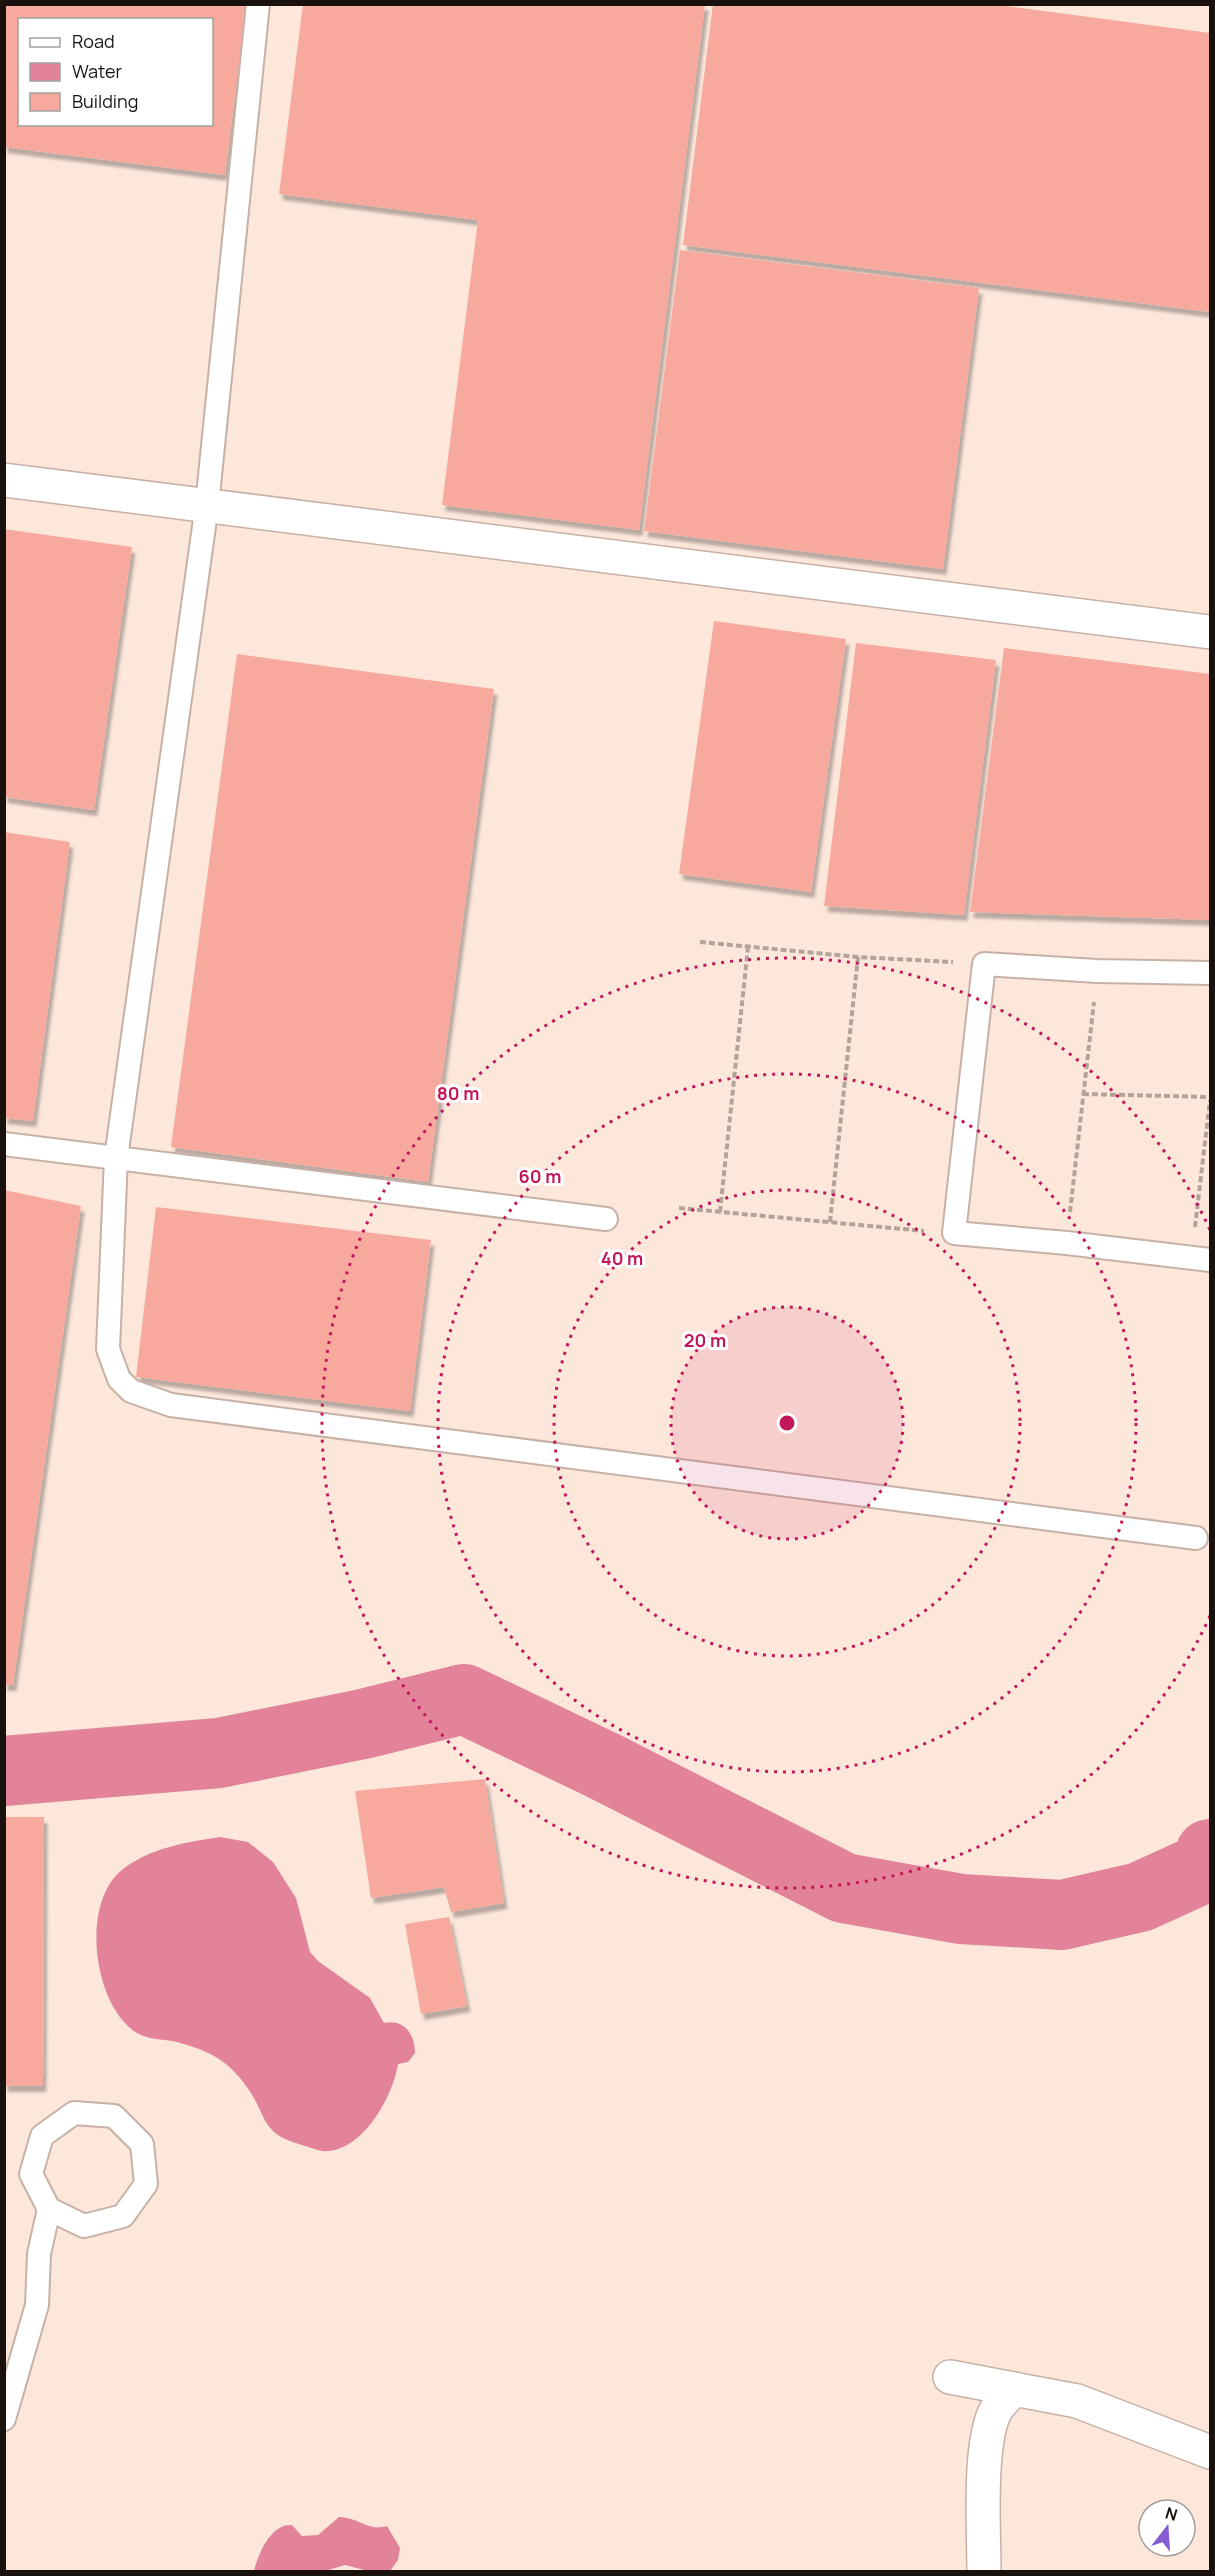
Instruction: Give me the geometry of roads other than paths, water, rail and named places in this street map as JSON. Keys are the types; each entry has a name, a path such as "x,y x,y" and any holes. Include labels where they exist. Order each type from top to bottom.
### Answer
{"street":[{"path":"4,480 1210,632"},
{"path":"950,2377 1077,2401 1210,2452"},
{"path":"984,2571 985,2453 996,2410 1014,2389"}],"lane":[{"path":"258,4 207,505 116,1158 108,1348 119,1379 131,1390 171,1406 1196,1538"},
{"path":"1201,1259 1067,1243 954,1233 984,964 1098,971 1210,973"},
{"path":"4,1144 606,1219"},
{"path":"4,2420 37,2305 39,2254 49,2210 32,2174 42,2136 74,2113 114,2116 142,2144 146,2184 123,2216 84,2226 49,2210"}],"water":[{"path":"220,1837 248,1842 273,1862 296,1898 310,1952 318,1961 370,1998 384,2023 391,2022 403,2026 413,2040 415,2053 408,2062 398,2064 390,2091 375,2119 365,2131 341,2148 322,2151 279,2136 267,2124 244,2083 224,2063 193,2047 137,2033 122,2020 110,2001 97,1954 100,1906 109,1885 122,1870 144,1856 182,1844"},
{"path":"339,2517 352,2519 368,2526 387,2526 400,2548 398,2560 390,2571 368,2571 345,2565 325,2571 254,2571 262,2548 278,2529 292,2525 302,2536 318,2535"}],"waterway":[{"path":"4,1771 219,1753 363,1724 464,1699 602,1765 844,1888 961,1909 1062,1915 1140,1897 1206,1867 1210,1854"}]}
